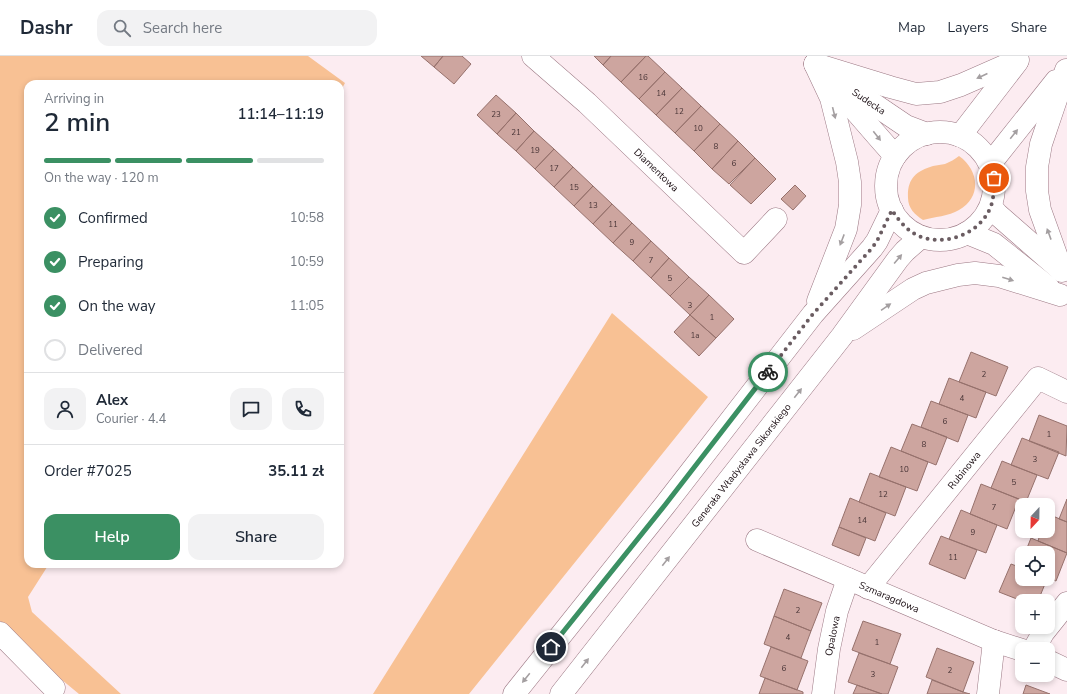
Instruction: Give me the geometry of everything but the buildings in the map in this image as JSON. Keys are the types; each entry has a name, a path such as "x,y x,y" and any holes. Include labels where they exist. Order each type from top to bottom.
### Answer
{"street":[{"name":"Diamentowa","path":"533,56 587,103 744,253 776,219"},
{"path":"810,60 890,87 916,94 940,92 961,85 1020,58"},
{"path":"960,136 1020,58"},
{"path":"810,60 831,98 847,162 850,182 850,206 846,229 813,314"},
{"name":"Sudecka","path":"810,60 906,126 927,134"},
{"name":"Sudecka","path":"810,60 895,156"},
{"path":"990,164 1066,69"},
{"path":"1064,286 1040,210 1037,191 1037,167 1041,144 1066,69"},
{"path":"944,132 960,136 973,143 983,152 990,164 994,178 994,193 991,207 981,222 967,233 953,239 937,240 921,237 904,226 892,210 887,197 886,182 889,168 895,156 904,146 914,139 927,134 944,132"},
{"path":"991,207 1064,286"},
{"path":"514,694 665,505 813,314 872,248 892,210"},
{"path":"967,233 994,244 1064,286"},
{"name":"Generała Władysława Sikorskiego","path":"561,694 842,336 898,259 921,237"},
{"path":"842,336 926,282 958,274 975,273 1064,286"},
{"name":"Rubinowa","path":"868,588 1038,378 1067,392"},
{"name":"Szmaragdowa","path":"757,540 994,641 1015,648"},
{"name":"Opalowa","path":"823,694 829,649 837,611 848,579"},
{"path":"1038,642 1043,633 1067,603"},
{"path":"0,633 54,688"},
{"path":"988,694 994,641"},
{"path":"1055,664 1067,670"}],"shaded area":[{"path":"0,56 308,56 341,80 24,80 24,568 46,568 28,597 32,612 121,694 79,694 27,651 0,621"},
{"path":"959,156 966,162 974,176 975,183 972,198 966,205 955,212 923,220 915,213 908,202 908,191 911,181 917,173 922,170 945,164"},
{"path":"612,313 708,397 469,694 373,694"}],"way so far":[{"path":"768,372 813,314 872,248 892,210 909,230 921,237 937,240 953,239 967,233 981,222 991,207 994,193 994,178"}],"route":[{"path":"551,647 665,505 768,372"}]}
